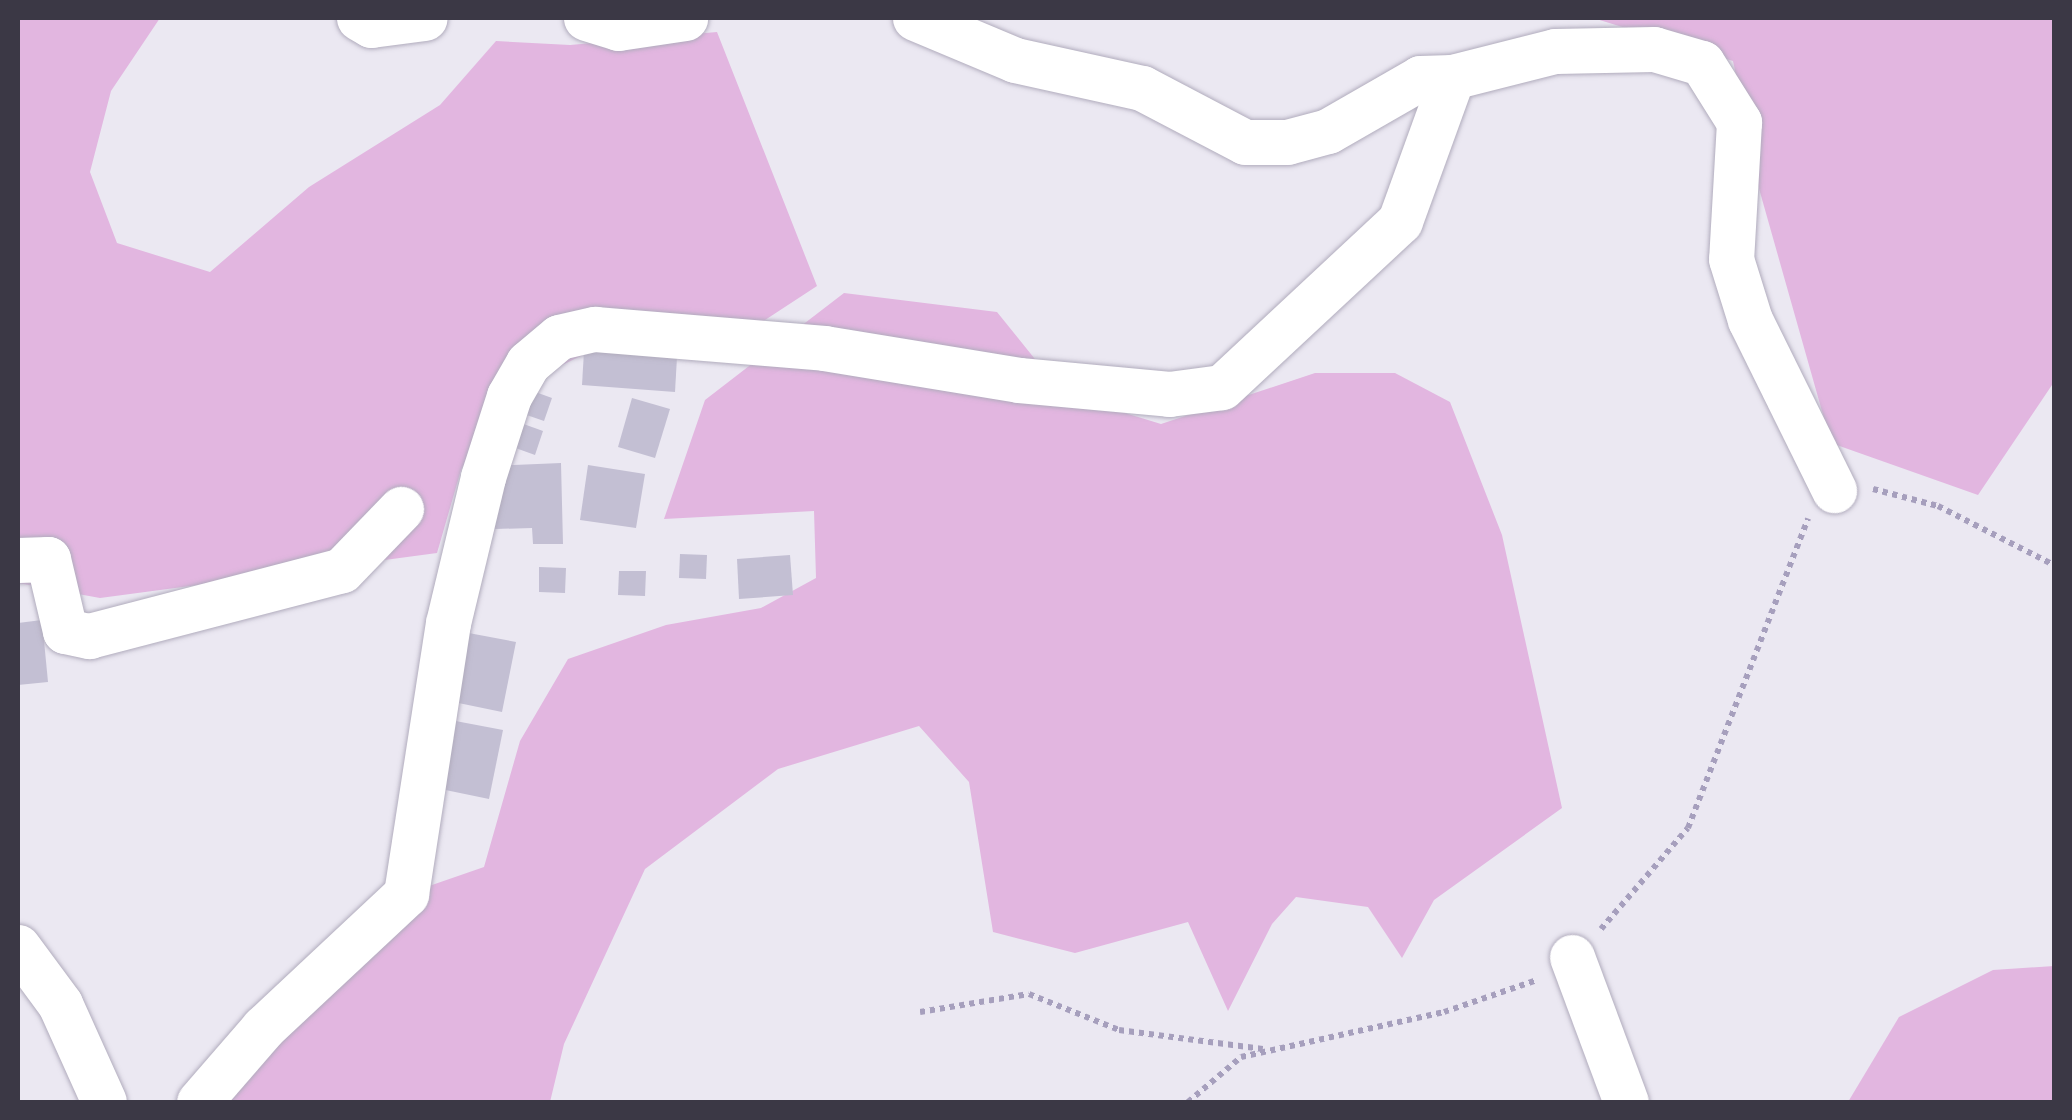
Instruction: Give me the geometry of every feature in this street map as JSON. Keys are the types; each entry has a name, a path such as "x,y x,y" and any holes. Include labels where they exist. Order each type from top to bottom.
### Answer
{"street":[{"path":"359,18 371,25 425,18"},
{"path":"586,18 618,28 685,18"},
{"path":"915,18 1015,60 1142,88 1245,142 1286,142 1328,130 1420,78 1452,77 1555,34 1654,49 1702,63 1725,90 1739,122 1741,150 1732,258 1750,320 1834,490"},
{"path":"199,1102 263,1028 406,894 441,658 482,477 508,396 528,363 559,337 596,328 824,348 1113,389 1169,394 1222,387 1400,221 1452,77"},
{"path":"18,560 48,559 65,631 89,636 342,570 401,509"},
{"path":"18,948 60,1004 104,1102"},
{"path":"1572,957 1626,1102"}],"path":[{"path":"1188,1102 1242,1057 1444,1012 1536,981 1572,957 1688,828 1798,534 1834,490 1890,489 2054,565"},
{"path":"920,1012 1029,994 1119,1030 1264,1050"}],"shaded area":[{"path":"18,18 160,18 111,91 90,172 117,243 210,272 309,187 440,105 496,41 570,45 717,32 817,286 733,341 655,320 500,395 461,470 437,553 100,598 18,583"},
{"path":"1593,18 2054,18 2054,382 1978,495 1831,443 1758,185 1733,61"},
{"path":"844,293 997,312 1063,394 1161,424 1315,373 1395,373 1450,402 1502,535 1562,808 1434,900 1402,958 1368,907 1296,897 1272,924 1228,1011 1188,922 1075,953 993,932 969,782 919,726 778,769 645,869 564,1044 550,1102 202,1102 406,894 484,867 520,741 568,659 666,625 761,608 816,578 814,511 664,519 705,400"},
{"path":"2054,966 2054,1102 1848,1102 1899,1017 1993,970"}],"building":[{"path":"584,351 677,357 675,392 582,385"},
{"path":"527,389 552,398 544,421 518,412"},
{"path":"632,398 670,409 655,458 618,447"},
{"path":"518,422 543,431 535,455 510,446"},
{"path":"561,463 563,544 533,544 532,528 495,529 493,466"},
{"path":"588,465 645,474 636,528 580,520"},
{"path":"680,554 707,555 706,579 679,578"},
{"path":"790,555 793,595 739,599 737,559"},
{"path":"539,567 566,568 565,593 539,592"},
{"path":"619,571 646,571 645,596 618,595"},
{"path":"42,620 48,682 18,685 18,623"},
{"path":"458,631 516,642 502,712 444,700"},
{"path":"445,719 503,730 489,799 431,787"}]}
